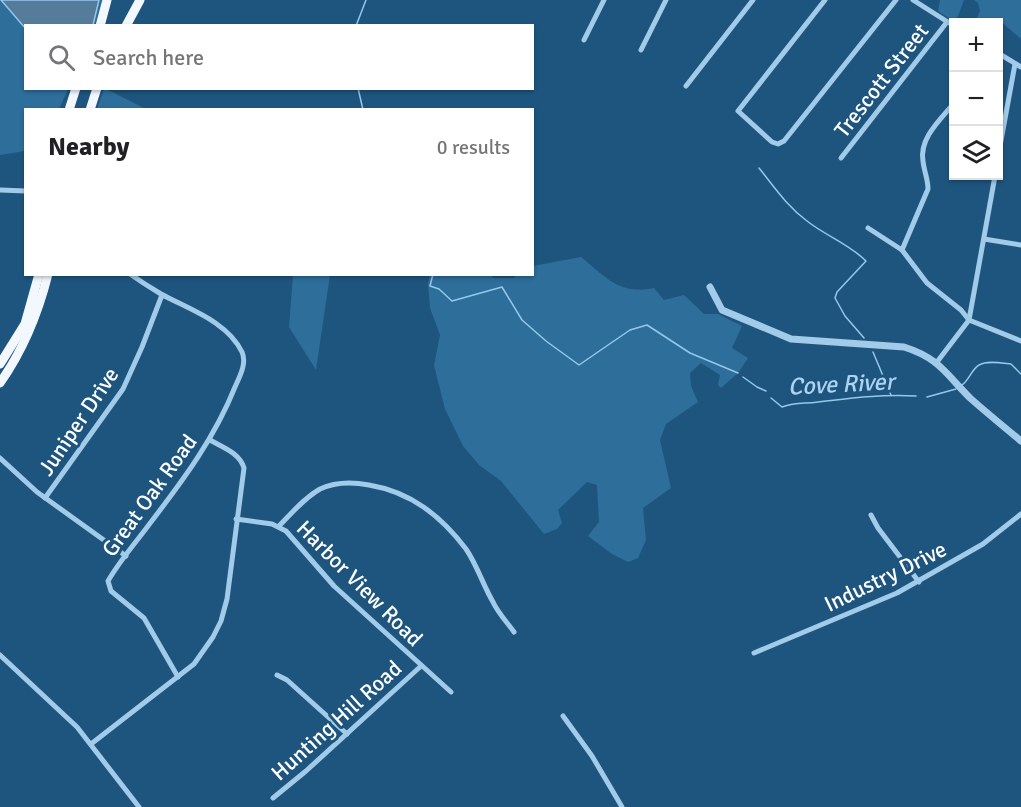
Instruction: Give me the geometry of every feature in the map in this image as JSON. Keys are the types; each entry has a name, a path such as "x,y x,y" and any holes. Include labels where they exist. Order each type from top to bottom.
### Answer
{"highway":[{"path":"101,24 107,0"},
{"path":"127,24 140,0"},
{"path":"70,108 75,90"},
{"path":"91,108 96,90"},
{"path":"0,364 25,324 38,276"},
{"path":"0,382 14,362 34,324 47,276"}],"street":[{"path":"584,40 604,0"},
{"path":"641,50 666,0"},
{"path":"686,87 753,0"},
{"path":"825,0 738,111 772,142 778,144 784,141 896,0"},
{"path":"914,0 947,22"},
{"name":"Trescott Street","path":"841,158 947,22"},
{"path":"1003,56 1018,65 1003,138"},
{"path":"902,250 928,189 928,180 922,160 924,146 927,138 949,109"},
{"path":"937,362 969,320 994,180"},
{"path":"0,190 24,191"},
{"path":"868,228 902,250 921,276 961,310 969,320 1021,339"},
{"path":"984,239 1021,246"},
{"path":"133,276 162,295"},
{"path":"710,287 722,310 782,337 904,347 922,352 937,362 970,397 1021,441"},
{"name":"Great Oak Road","path":"162,295 195,310 218,327 240,349 243,357 243,368 227,408 210,440 190,471 110,578 108,587 144,618 178,677"},
{"name":"Juniper Drive","path":"45,498 123,389 162,295"},
{"path":"91,744 200,658 221,621 226,599 243,464 234,453 210,440"},
{"path":"0,458 45,498 126,556"},
{"path":"279,526 306,499 321,489 339,483 361,483 382,487 410,497 445,523 467,551 494,605 514,632"},
{"name":"Industry Drive","path":"754,653 919,582 983,544 1021,513"},
{"path":"871,515 878,528 919,582"},
{"name":"Harbor View Road","path":"236,519 279,526 286,531 334,586 451,692"},
{"path":"0,655 61,709 139,807"},
{"name":"Hunting Hill Road","path":"273,798 421,666"},
{"path":"277,675 287,680 347,734"},
{"path":"563,716 592,756 622,807"}],"shaded area":[{"path":"0,0 103,0 95,24 24,24 24,90 68,90 59,108 24,108 24,151 0,155"},
{"path":"1,0 99,0 93,24 24,24 24,27"},
{"path":"940,0 964,0 956,18 949,18 938,11"},
{"path":"974,0 1021,0 1021,39 1003,23 1003,18 977,18 980,11 978,3"},
{"path":"104,90 108,90 144,108 97,108"},
{"path":"581,257 606,278 622,287 642,290 654,288 664,300 684,295 704,314 718,314 742,326 732,348 748,358 738,373 721,388 718,385 720,375 701,363 690,373 691,386 698,402 666,424 660,440 671,488 643,508 646,540 638,558 628,562 612,554 588,536 599,522 597,485 587,482 558,510 562,523 557,529 544,534 501,481 479,465 463,446 445,409 434,365 440,335 430,308 428,284 430,276 514,278 515,276 534,276 534,266"},
{"path":"293,276 330,276 316,370 289,327"}],"waterway":[{"name":"Cove River","path":"357,24 366,0"},
{"name":"Cove River","path":"358,90 363,108"},
{"path":"759,168 793,209 866,261 837,292 835,298 845,316 864,338"},
{"name":"Cove River","path":"432,276 430,286 439,289 452,301 502,287 522,320 579,365 630,330 647,325 690,353 738,373"},
{"path":"873,352 891,395"},
{"name":"Cove River","path":"962,385 982,363 1011,364 1021,374"},
{"name":"Cove River","path":"743,377 766,391"},
{"name":"Cove River","path":"927,397 956,389"},
{"name":"Cove River","path":"771,398 782,407 867,397 916,396"}]}
